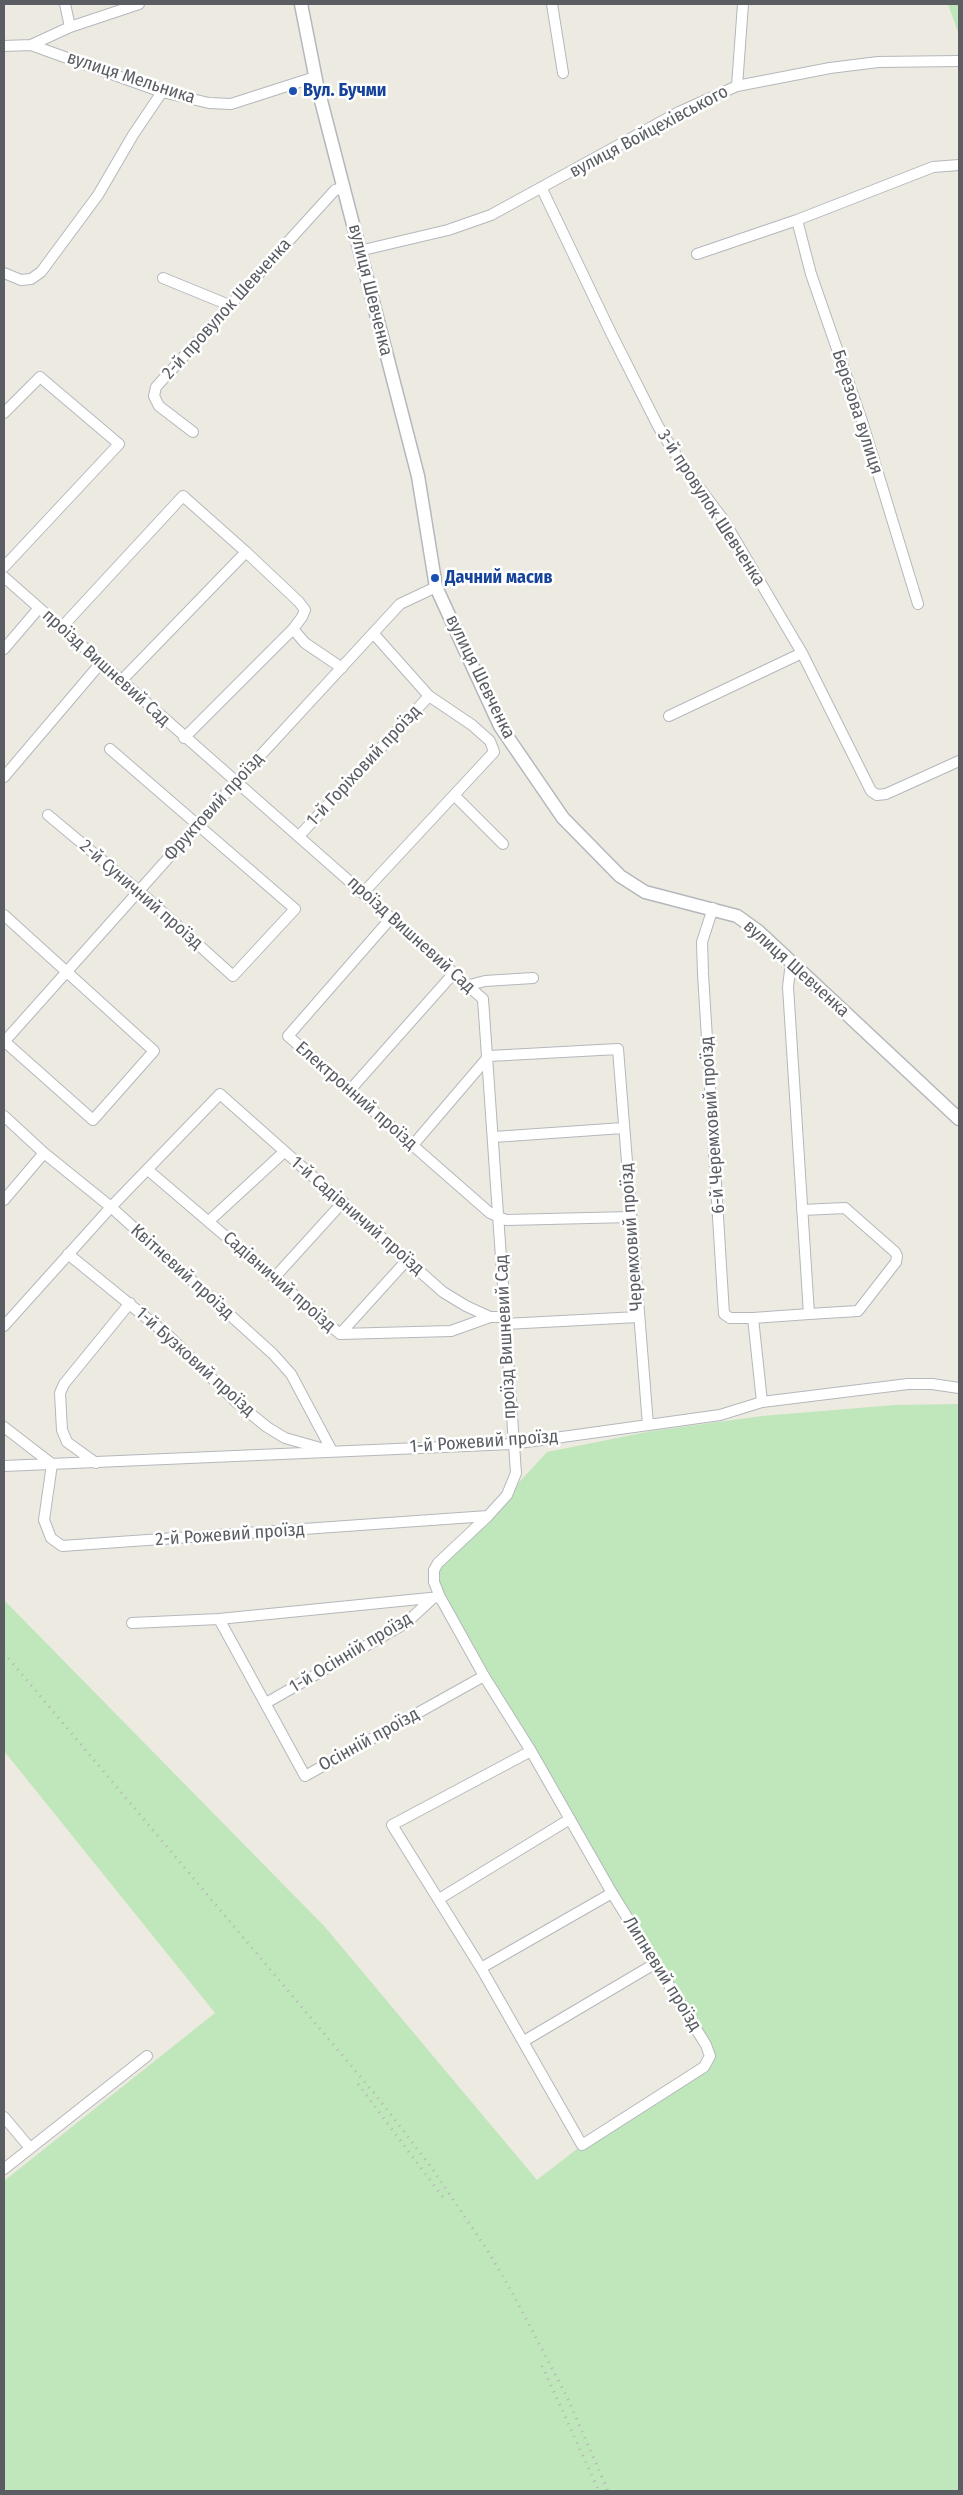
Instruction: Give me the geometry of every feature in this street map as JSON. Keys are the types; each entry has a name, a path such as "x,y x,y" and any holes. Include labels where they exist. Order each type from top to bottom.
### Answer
{"street":[{"path":"65,4 70,27"},
{"path":"32,45 70,27 139,4"},
{"name":"вулиця Шевченка","path":"301,4 315,77 418,476 436,587 500,726 563,818 620,876 645,892 713,908 737,916 758,931 959,1119"},
{"path":"552,4 563,73"},
{"path":"737,86 743,4"},
{"name":"вулиця Мельника","path":"4,46 32,45 162,92 209,103 231,104 315,77"},
{"name":"вулиця Войцехівського","path":"359,251 457,227 491,215 542,189 679,112 737,86 830,68 878,62 955,62"},
{"path":"4,273 21,280 30,279 41,272 98,195 133,135 162,92"},
{"path":"697,254 797,220 933,167 959,165"},
{"name":"2-й провулок Шевченка","path":"193,432 159,406 154,396 156,388 229,305 335,190 344,188"},
{"name":"3-й провулок Шевченка","path":"542,189 658,426 683,466 723,519 802,653 871,791 877,795 886,794 959,762"},
{"name":"Березова вулиця","path":"797,220 811,274 862,420 918,604"},
{"path":"163,278 229,305"},
{"path":"4,413 40,377 119,444 4,567"},
{"path":"61,628 183,496 246,552 305,610 293,629 184,738"},
{"path":"121,681 246,552"},
{"name":"проїзд Вишневий Сад","path":"4,577 100,664 184,738 237,781 466,986 483,999 489,1056 512,1444"},
{"name":"Фруктовий проїзд","path":"4,1041 237,781 400,604 436,587"},
{"path":"4,649 38,608"},
{"path":"293,629 305,643 342,668"},
{"path":"363,893 494,752 490,741 472,725 429,696 373,633"},
{"path":"669,716 802,653"},
{"path":"4,777 100,664"},
{"name":"1-й Горіховий проїзд","path":"299,836 429,696"},
{"path":"110,749 198,826"},
{"path":"454,795 504,844"},
{"name":"2-й Суничний проїзд","path":"48,815 139,891 234,976 295,909 198,826"},
{"name":"6-й Черемховий проїзд","path":"713,908 702,942 724,1314 730,1318 753,1318 858,1311 896,1262 898,1256 896,1252 845,1208 802,1210"},
{"path":"4,915 67,970 154,1051 93,1120 4,1041"},
{"name":"Електронний проїзд","path":"391,918 288,1036 490,1213 499,1217"},
{"path":"791,962 788,987 809,1314"},
{"path":"350,1090 453,974"},
{"path":"466,986 485,981 534,978"},
{"name":"Черемховий проїзд","path":"489,1056 618,1049 648,1425"},
{"path":"413,1145 489,1056"},
{"name":"1-й Садівничий проїзд","path":"148,1170 220,1094 443,1292 466,1306 490,1317 505,1321 638,1317"},
{"name":"Квітневий проїзд","path":"4,1116 44,1153 110,1207 273,1354 291,1374 332,1451"},
{"path":"494,1137 623,1128"},
{"path":"209,1221 284,1152"},
{"path":"4,1199 44,1153"},
{"path":"4,1326 110,1207 148,1170"},
{"name":"Садівничий проїзд","path":"148,1170 340,1334 451,1331 490,1317"},
{"path":"274,1278 343,1202"},
{"path":"499,1217 506,1220 631,1217"},
{"name":"1-й Бузковий проїзд","path":"68,1254 170,1337 235,1401 267,1427 286,1438 332,1451"},
{"path":"340,1334 407,1260"},
{"path":"96,1463 67,1442 62,1430 60,1394 64,1384 130,1303"},
{"path":"753,1318 762,1402"},
{"name":"1-й Рожевий проїзд","path":"4,1466 512,1444 720,1415 762,1402 908,1384 932,1384 959,1388"},
{"path":"4,1427 52,1464"},
{"name":"Липневий проїзд","path":"512,1444 516,1469 514,1482 507,1495 488,1516 436,1566 434,1578 436,1597 531,1751 612,1893 708,2050 708,2062 704,2067 582,2145 481,1968 392,1825 531,1751"},
{"name":"2-й Рожевий проїзд","path":"52,1464 44,1506 44,1520 51,1538 62,1546 488,1516"},
{"path":"132,1623 218,1619 436,1597"},
{"name":"1-й Осінній проїзд","path":"266,1703 406,1623 436,1597"},
{"name":"Осінній проїзд","path":"218,1619 305,1776 484,1676"},
{"path":"439,1898 570,1819"},
{"path":"481,1968 612,1893"},
{"path":"524,2041 656,1963"},
{"path":"4,2168 147,2056"},
{"path":"4,2117 30,2148"}],"green space":[{"path":"948,4 959,4 959,35"},
{"path":"959,1404 959,2491 4,2491 4,2181 215,2013 4,1751 4,1600 325,1927 537,2180 582,2145 704,2067 710,2056 440,1597 434,1570 488,1516 547,1452 652,1431 762,1416 895,1405"}],"railway":[{"path":"4,1653 374,2093 429,2164 486,2248 513,2294 567,2397 608,2491"},
{"path":"358,2084 445,2200"},
{"path":"542,2366 599,2491"}],"place":[{"name":"Вул. Бучми","path":"293,91"},
{"name":"Дачний масив","path":"435,578"}]}
